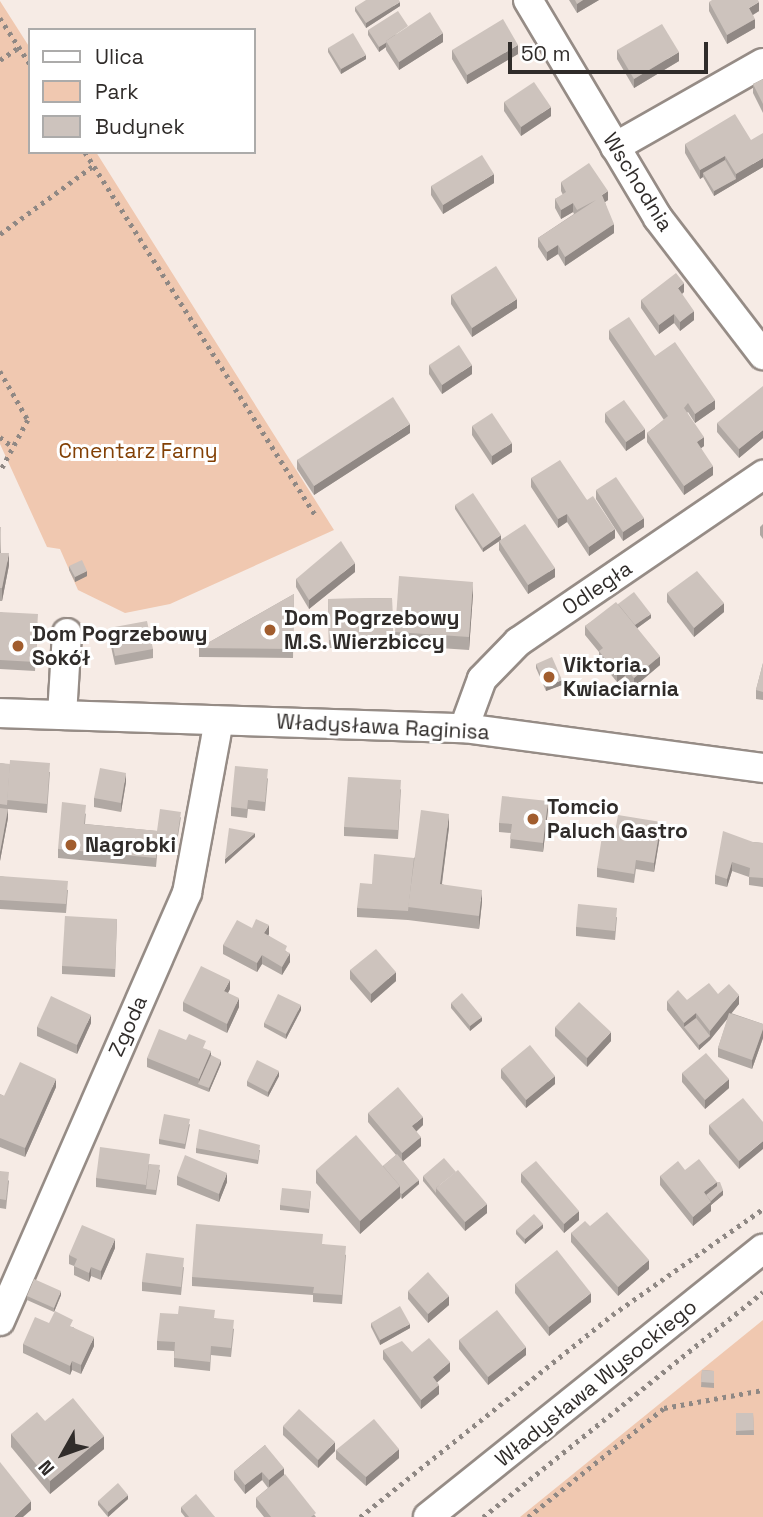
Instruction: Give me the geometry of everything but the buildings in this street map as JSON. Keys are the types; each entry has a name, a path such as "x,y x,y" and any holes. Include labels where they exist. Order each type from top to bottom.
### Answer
{"street":[{"name":"Wschodnia","path":"528,0 615,147 705,284 763,355"},
{"path":"615,147 763,63"},
{"name":"Odległa","path":"464,728 482,679 518,642 763,475"},
{"path":"62,715 67,633"},
{"name":"Władysława Raginisa","path":"0,713 464,728 763,768"},
{"name":"Zgoda","path":"0,1321 187,893 219,721"},
{"name":"Władysława Wysockiego","path":"428,1517 763,1248"}],"path":[{"path":"0,18 28,61"},
{"path":"0,60 19,47"},
{"path":"86,154 317,517"},
{"path":"0,234 93,166"},
{"path":"0,371 28,420 0,472"},
{"path":"0,437 13,447"},
{"path":"360,1517 612,1315 763,1209"},
{"path":"482,1517 763,1292"},
{"path":"528,1517 664,1408 763,1390"}],"green space":[{"name":"Cmentarz Farny","path":"0,1 28,45 28,154 97,154 334,530 170,604 125,613 78,590 60,549 47,547 0,444"},
{"path":"763,1320 763,1517 520,1517"}],"place":[{"name":"Dom Pogrzebowy M.S. Wierzbiccy","path":"270,630"},
{"name":"Dom Pogrzebowy Sokół","path":"18,646"},
{"name":"Viktoria. Kwiaciarnia","path":"549,677"},
{"name":"Tomcio Paluch Gastro","path":"533,819"},
{"name":"Nagrobki","path":"71,845"}]}
